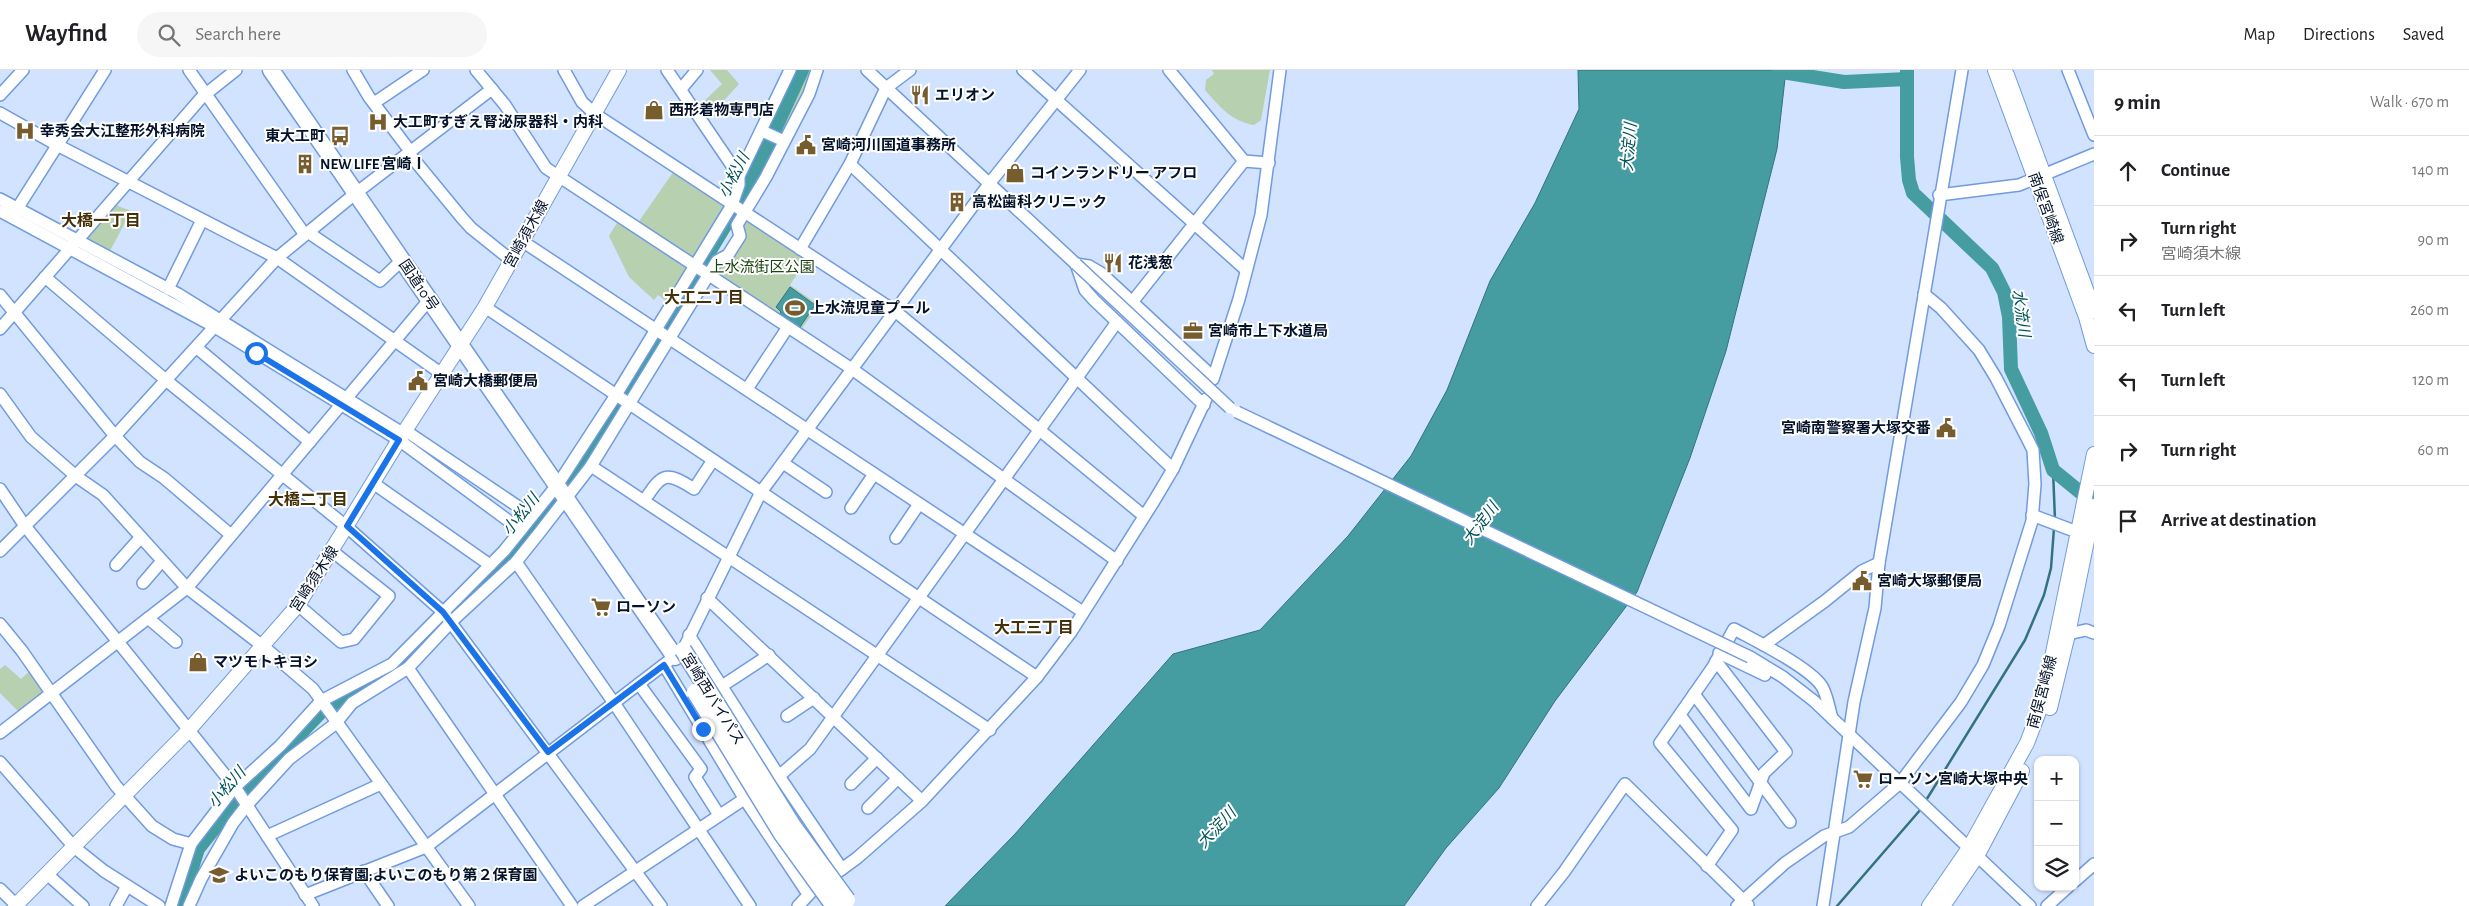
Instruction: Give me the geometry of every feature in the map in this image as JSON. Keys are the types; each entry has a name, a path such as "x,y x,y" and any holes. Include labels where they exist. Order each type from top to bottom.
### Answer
{"highway":[{"name":"国道10号","path":"271,70 360,190 566,487"},
{"name":"国道10号","path":"285,70 402,260 429,300 464,340"},
{"name":"宮崎西バイパス","path":"566,487 674,657 782,834 834,906"},
{"name":"宮崎西バイパス","path":"674,657 793,826 853,906"}],"main road":[{"name":"宮崎須木線","path":"16,906 188,731 264,647 298,606 402,436 485,307 620,70"},
{"name":"南俣宮崎線","path":"1995,70 2040,176"},
{"name":"南俣宮崎線","path":"2005,70 2040,176 2091,314 2094,346"},
{"name":"南俣宮崎線","path":"1943,906 2036,746 2052,704 2087,535 2090,508 2088,480 2094,454"},
{"name":"南俣宮崎線","path":"1929,906 1973,852 2027,743 2043,702 2087,535"}],"street":[{"path":"0,95 23,70"},
{"path":"17,208 105,70"},
{"path":"189,70 303,232 309,233 380,280 402,260"},
{"path":"0,329 206,93 236,70"},
{"path":"353,70 374,103 410,150 414,160 470,228 511,260"},
{"path":"374,103 423,70"},
{"path":"476,70 505,105 546,168 695,264 852,369 1117,561"},
{"path":"564,70 582,102 595,114 895,311 1144,516"},
{"path":"667,70 739,176"},
{"path":"681,89 697,70"},
{"path":"189,906 201,879 245,803 333,718 352,703 408,668 452,622 516,562 566,487 616,395 732,205 739,184 739,176 790,70"},
{"path":"170,906 191,844 236,789 321,702 392,664 490,565 532,516 591,466 669,338 673,336 717,261 728,255 740,236 737,225 766,177 809,94 817,70"},
{"path":"867,70 1203,384 1237,412 1750,657 1783,677 1832,718 2030,906"},
{"path":"800,249 850,164 886,88 910,70"},
{"path":"1023,70 1246,270"},
{"path":"305,895 426,847 674,657 689,635 761,492 990,184 1080,70"},
{"path":"1168,70 1244,161 1269,163"},
{"path":"1076,264 1089,266 1101,273 1213,378 1261,215 1280,70"},
{"path":"1823,906 1848,735 1875,608 1879,563 1962,70"},
{"path":"2068,70 2094,135"},
{"path":"0,551 77,477 167,381 277,258 410,150 492,89"},
{"path":"0,113 57,145 277,258 442,374"},
{"path":"762,131 784,142"},
{"path":"1939,198 2019,185 2094,154"},
{"path":"1133,301 1244,161"},
{"path":"850,164 1173,469"},
{"path":"0,199 74,244 218,323"},
{"path":"0,211 168,289 218,323 344,402 532,516"},
{"path":"168,289 202,220"},
{"path":"522,241 1084,612"},
{"path":"798,906 808,894 882,837 922,801 990,730 1037,677 1084,612 1117,561 1173,469 1205,402 1117,322 1085,290 1076,264"},
{"path":"45,277 167,381 347,526 443,612 661,906"},
{"path":"1537,906 1564,872 1625,784 1743,904 1785,863 1824,836 1849,827 1900,783 1961,702 1983,665 1999,626 2032,515 2035,484 2033,450 1996,378 1979,350 1941,308 1924,294"},
{"path":"0,295 115,436 140,462 164,478 231,536"},
{"path":"0,733 187,588 429,300"},
{"path":"485,307 1037,677"},
{"path":"583,906 779,776 810,749 1117,322"},
{"path":"747,389 788,327"},
{"path":"196,348 310,442"},
{"path":"0,394 31,437 77,477 103,495 187,588 264,647 313,689 469,906"},
{"path":"402,436 521,530"},
{"path":"644,502 658,480 663,478 677,478 694,489 713,460"},
{"path":"782,463 826,492"},
{"path":"591,466 990,730"},
{"path":"851,508 874,474"},
{"path":"373,483 490,565"},
{"path":"0,489 25,526 236,789 312,906"},
{"path":"896,538 919,504"},
{"path":"2032,515 2055,525 2087,535"},
{"path":"116,565 141,537"},
{"path":"298,606 342,642 346,642 354,639 389,596 332,551"},
{"path":"143,583 162,561"},
{"path":"516,562 614,703 750,906"},
{"path":"1764,646 1826,601 1862,571 1879,563"},
{"path":"708,598 922,801"},
{"path":"148,618 176,642"},
{"path":"0,624 125,796 152,826 173,839 191,844"},
{"path":"1707,866 1732,830 1660,743 1694,694 1734,629 1815,678 1823,687 1832,718"},
{"path":"2068,634 2086,630 2094,632"},
{"path":"689,635 779,776 842,869"},
{"path":"722,686 769,655"},
{"path":"674,657 744,798 808,894"},
{"path":"1717,657 1744,663 1770,678 1813,708 1832,718"},
{"path":"1680,715 1751,809 1764,773 1786,752 1717,657"},
{"path":"408,668 572,906"},
{"path":"639,684 701,769 695,777 719,815"},
{"path":"1694,694 1790,822"},
{"path":"787,716 814,698"},
{"path":"851,784 877,758"},
{"path":"0,762 74,847 104,871 160,906"},
{"path":"868,808 898,778"},
{"path":"267,836 381,784"},
{"path":"2079,877 2094,864"},
{"path":"364,871 388,906"},
{"path":"47,874 83,906"},
{"path":"116,906 127,886"},
{"path":"0,889 16,906"},
{"path":"2047,906 2064,891"}],"green space":[{"path":"710,70 727,70 739,84 706,120 697,108 722,84"},
{"path":"793,70 815,70 784,139 764,129"},
{"path":"1212,70 1270,70 1261,120 1254,125 1246,123 1232,117 1221,107 1205,90 1206,80 1214,74"},
{"path":"674,171 723,204 724,210 695,259 692,259 637,224"},
{"path":"113,204 131,211 110,251 87,239 86,236"},
{"path":"620,218 689,265 669,303 658,295 654,300 629,277 609,236"},
{"name":"上水流街区公園","path":"746,218 807,259 790,285 819,305 800,331 714,274 714,270 726,263 745,233 740,224"},
{"path":"5,665 21,679 30,671 44,690 43,694 20,713 0,693 0,669"}],"water":[{"name":"大淀川","path":"1578,70 1786,70 1777,149 1726,351 1690,458 1637,592 1555,701 1499,788 1446,848 1404,906 945,906 1015,834 1173,654 1260,630 1348,536 1411,456 1447,390 1490,281 1535,203 1579,109"},
{"name":"上水流児童プール","path":"790,287 815,305 798,330 778,316 781,312 776,307"}],"waterway":[{"name":"小松川","path":"402,660 505,560 579,469 750,184 802,70"},
{"path":"1779,70 1844,82 1907,79"},
{"name":"水流川","path":"1907,70 1907,157 1909,180 1913,193 1992,268 2004,292 2009,317 2011,369 2041,433 2053,470 2080,492 2094,500"},
{"path":"2053,470 2055,520"},
{"path":"1925,802 2025,640 2044,595 2051,568 2054,528"},
{"name":"小松川","path":"180,906 198,849 237,800 322,711 374,679"},
{"path":"1837,906 1921,809"}],"place":[{"name":"エリオン","path":"920,95"},
{"name":"西形着物専門店","path":"654,110"},
{"name":"大工町すぎえ腎泌尿器科・内科","path":"378,122"},
{"name":"幸秀会大江整形外科病院","path":"25,131"},
{"name":"東大工町","path":"340,136"},
{"name":"宮崎河川国道事務所","path":"806,145"},
{"name":"NEW LIFE 宮崎Ⅰ","path":"305,164"},
{"name":"コインランドリー アフロ","path":"1015,173"},
{"name":"高松歯科クリニック","path":"957,202"},
{"name":"花浅葱","path":"1113,263"},
{"name":"上水流児童プール","path":"795,308"},
{"name":"宮崎市上下水道局","path":"1193,331"},
{"name":"宮崎大橋郵便局","path":"418,381"},
{"name":"宮崎南警察署大塚交番","path":"1946,428"},
{"name":"宮崎大塚郵便局","path":"1862,581"},
{"name":"ローソン","path":"601,607"},
{"name":"マツモトキヨシ","path":"198,662"},
{"name":"ローソン宮崎大塚中央","path":"1863,779"},
{"name":"よいこのもり保育園;よいこのもり第２保育園","path":"219,875"}],"district":[{"name":"大橋一丁目","path":"101,220"},
{"name":"大工二丁目","path":"704,297"},
{"name":"大橋二丁目","path":"308,499"},
{"name":"大工三丁目","path":"1034,627"}],"route":[{"path":"256,353 317,392 399,440 347,526 452,622 548,752 664,665 703,729"}]}
